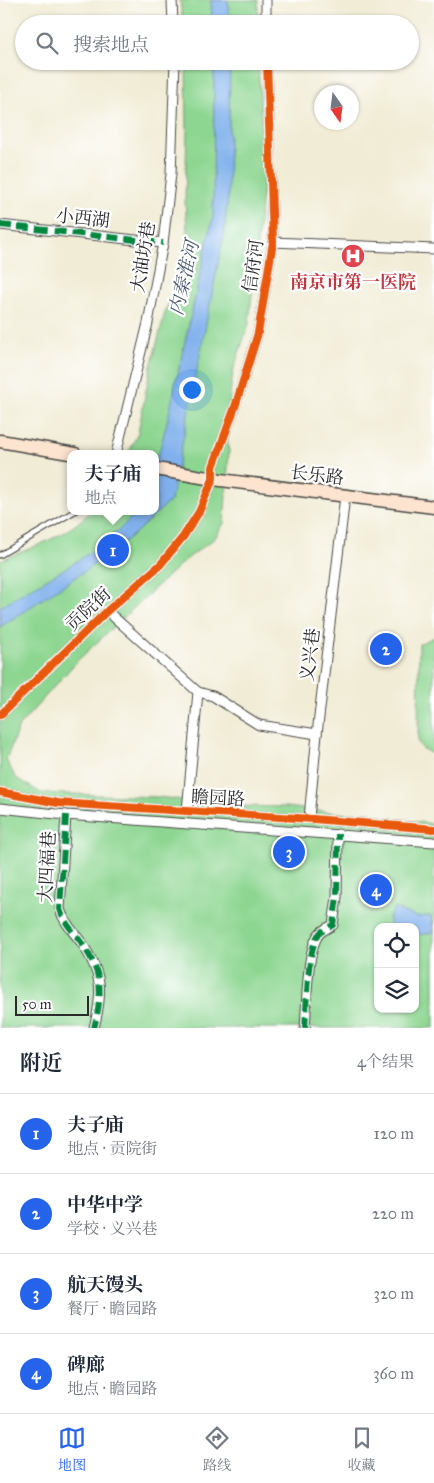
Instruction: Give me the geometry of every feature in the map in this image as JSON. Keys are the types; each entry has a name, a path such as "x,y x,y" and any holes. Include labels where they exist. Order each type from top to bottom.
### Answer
{"main road":[{"path":"0,441 67,453"},
{"name":"长乐路","path":"159,470 195,476 213,473 345,496 434,507"}],"street":[{"path":"172,0 173,15"},
{"path":"266,0 266,15"},
{"name":"大油坊巷","path":"117,450 148,323 163,243 171,174 175,70"},
{"name":"信府河","path":"213,473 236,407 258,333 273,242 267,70"},
{"name":"小西湖","path":"0,225 163,243"},
{"path":"273,242 434,249"},
{"name":"贡院街","path":"0,715 107,611 160,565 183,537 199,512 213,473"},
{"name":"义兴巷","path":"312,832 307,829 306,825 311,818 317,734 345,496"},
{"path":"107,611 198,692 213,696 259,725 317,734"},
{"path":"187,811 198,692"},
{"name":"瞻园路","path":"0,792 58,803 311,818 434,829"},
{"name":"瞻园路","path":"0,808 66,816 434,842"},
{"name":"大四福巷","path":"66,816 60,909 64,921 82,944 94,965 101,988 94,1028"},
{"path":"294,831 298,830 301,825 296,818"},
{"path":"305,1028 308,979 313,947 319,933 333,924 337,897 338,834"}],"lane":[{"path":"0,555 68,515"}],"green space":[{"path":"180,0 258,0 258,15 182,15"},
{"path":"186,70 258,70 264,174 249,323 233,371 226,427 229,452 224,523 215,538 184,561 78,660 19,726 6,760 16,778 41,793 158,797 235,806 286,807 434,824 434,1028 0,1028 0,560 60,534 87,515 159,515 159,450 130,450 138,433 150,370 166,309 189,256 185,200"},
{"path":"434,637 434,755 423,749 418,743 419,644"}],"water":[{"path":"211,0 228,0 229,15 212,15"},
{"path":"214,70 230,70 228,197 224,234 171,500 159,511 159,452 213,216"},
{"path":"133,515 155,515 131,537 88,569 0,627 0,607 91,552 124,526"},
{"path":"394,908 416,917 431,916 434,932 421,935 419,934 419,923 389,923 389,917"}],"marked path":[{"path":"0,225 163,243"},
{"path":"66,815 60,909 66,923 88,953 97,974 100,993 94,1028"},
{"path":"305,1028 308,978 312,951 315,940 320,933 333,925 337,897 338,834"}],"cycle path":[{"path":"0,715 107,611 160,565 183,537 199,512 213,479 213,467 235,407 258,333 273,242 267,70"},
{"path":"0,792 58,803 313,819 434,829"}],"place":[{"name":"南京市第一医院","path":"353,256"},
{"name":"夫子庙","path":"113,550"},
{"name":"中华中学","path":"386,649"},
{"name":"航天馒头","path":"289,852"},
{"name":"碑廊","path":"376,890"}],"water label":[{"name":"内秦淮河","path":"184,278"}]}
